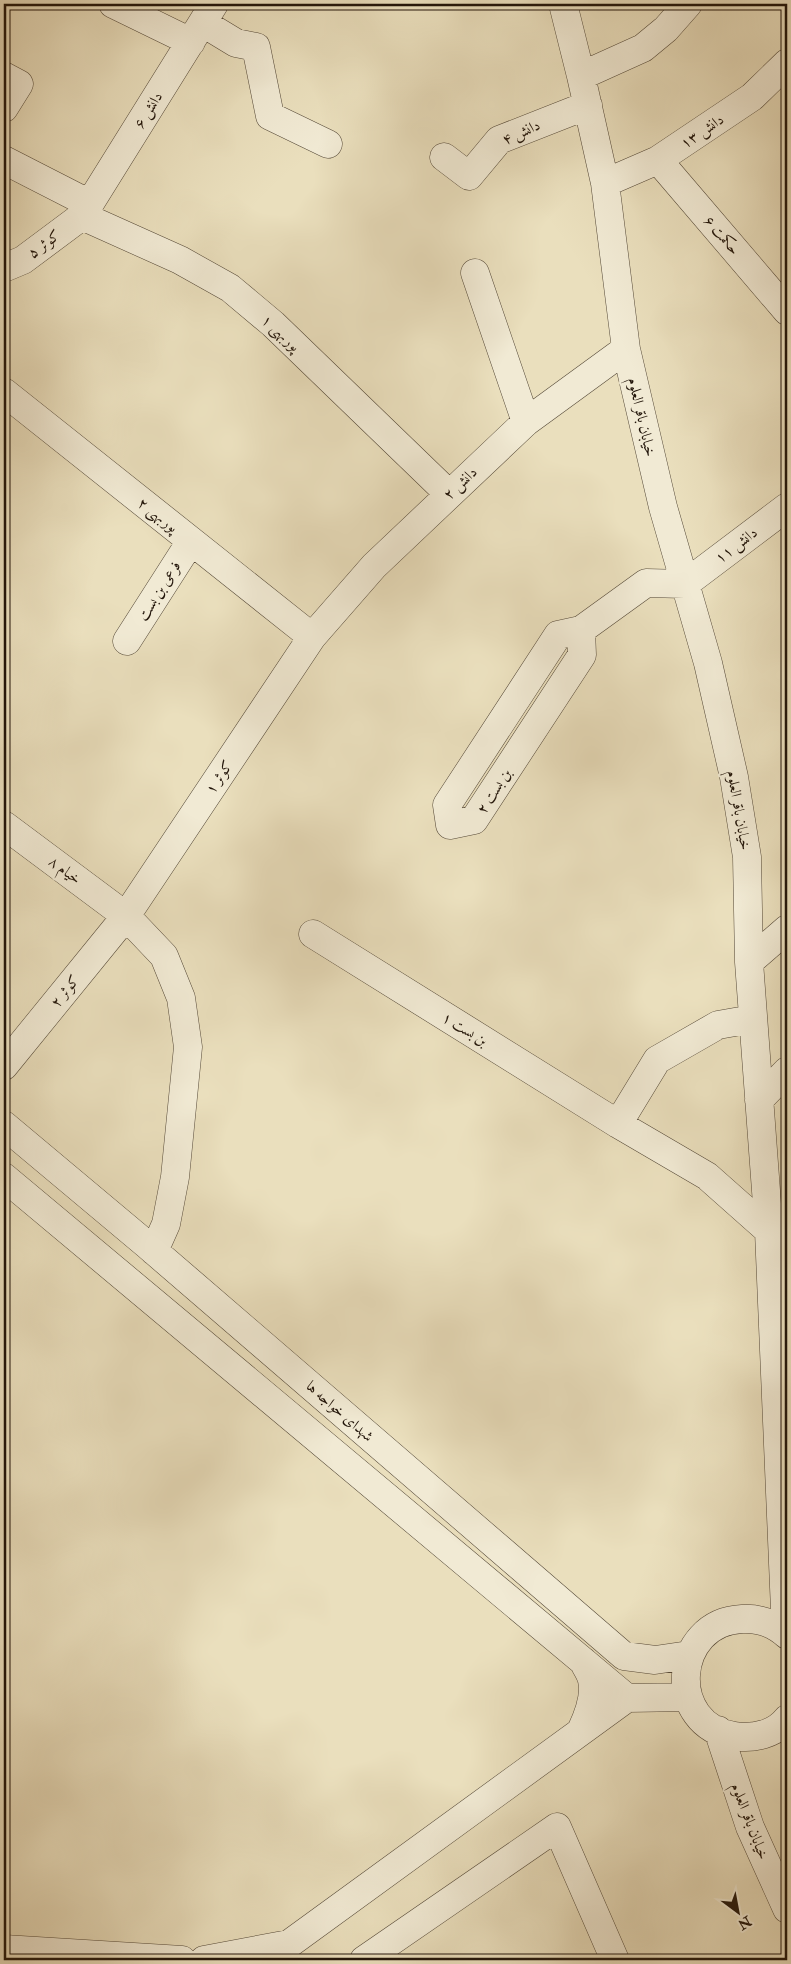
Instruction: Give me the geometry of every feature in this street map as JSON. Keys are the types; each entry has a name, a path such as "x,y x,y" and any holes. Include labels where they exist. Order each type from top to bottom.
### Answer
{"street":[{"path":"113,4 203,23 236,43 256,47 270,116 328,144"},
{"name":"خیابان باقر العلوم","path":"563,4 582,76 605,183 626,349 663,507 708,663 734,777 747,858 749,962 769,1231 786,1573 787,1635"},
{"path":"582,76 643,48 666,29 688,4"},
{"name":"دانش ۶","path":"86,210 203,23"},
{"name":"دانش ۱۳","path":"605,183 658,160 752,97 787,62"},
{"path":"4,76 19,84 4,108"},
{"name":"دانش ۴","path":"444,157 469,176 499,140 588,105"},
{"name":"پوربهی ۱","path":"4,160 86,210 230,288 273,324 449,494"},
{"name":"حکمت ۶","path":"658,160 787,311"},
{"name":"کوثر ۵","path":"4,268 23,260 86,210"},
{"path":"475,273 526,422"},
{"name":"دانش ۲","path":"312,637 374,566 526,422 626,349"},
{"name":"پوربهی ۲","path":"8,404 191,541 312,637"},
{"name":"دانش ۱۱","path":"685,584 787,506"},
{"name":"فرعی بن بست","path":"127,641 191,541"},
{"name":"بن بست ۲","path":"581,630 582,655 474,820 450,825 447,805 558,635 581,630 646,583 685,584"},
{"name":"کوثر ۱","path":"126,916 312,637"},
{"name":"خیام ۸","path":"4,825 126,916 164,956 181,998 188,1046 175,1177 166,1224 154,1251"},
{"name":"کوثر ۲","path":"4,1066 126,916"},
{"path":"749,962 787,930"},
{"name":"بن بست ۱","path":"313,934 618,1124 707,1176 769,1231"},
{"path":"618,1124 657,1060 718,1025 752,1019"},
{"path":"759,1100 787,1071"},
{"name":"شهدای خواجه ها","path":"4,1125 154,1251 624,1656 655,1660 689,1656"},
{"path":"4,1178 627,1698"},
{"path":"786,1728 746,1738 726,1735 708,1725 695,1711 688,1697 685,1674 689,1656 699,1639 714,1626 732,1619 752,1618 770,1623 787,1635"},
{"path":"581,1732 592,1698 592,1680 584,1661"},
{"path":"204,1960 289,1944 627,1698 688,1697"},
{"name":"خیابان باقر العلوم","path":"718,1730 750,1826 787,1909"},
{"path":"364,1960 558,1827 615,1960"},
{"path":"4,1949 182,1960"}]}
